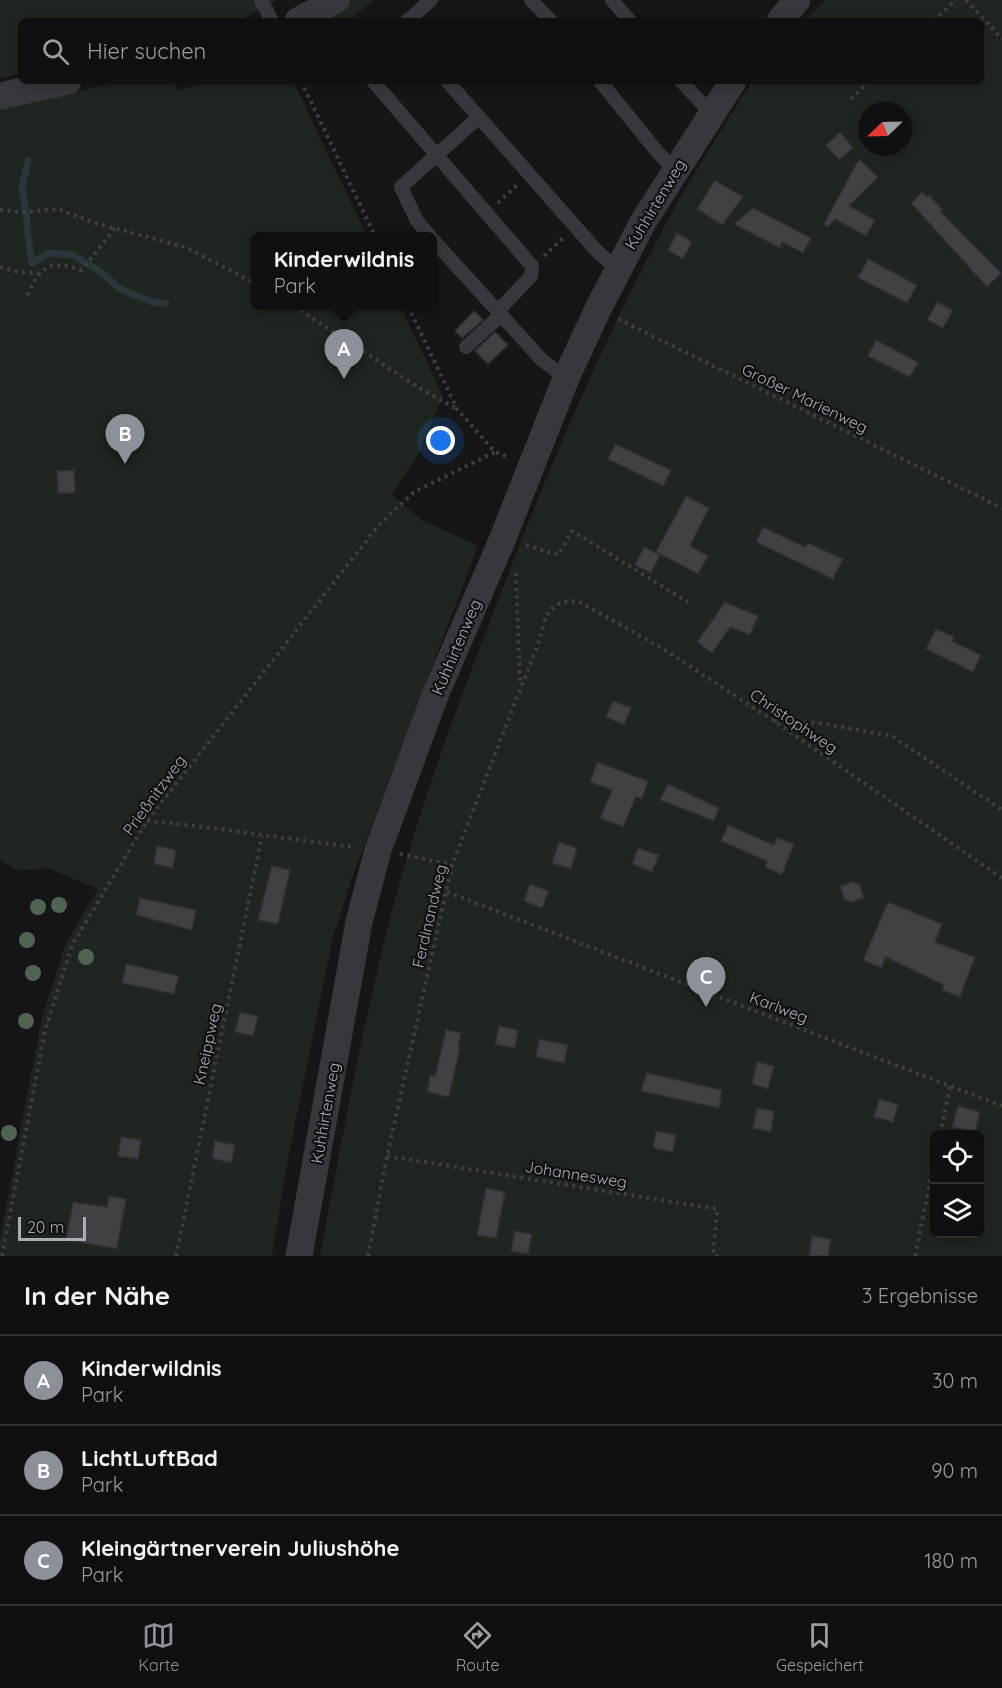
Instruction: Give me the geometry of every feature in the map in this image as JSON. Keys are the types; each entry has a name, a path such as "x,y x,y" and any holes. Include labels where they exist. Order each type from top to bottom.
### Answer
{"street":[{"path":"303,18 336,0"},
{"path":"782,18 797,0"},
{"path":"0,96 54,84"},
{"name":"Kuhhirtenweg","path":"299,1256 359,922 378,850 436,693 503,538 566,378 617,270 643,222 667,161 704,106 730,84"}],"lane":[{"path":"261,0 270,18"},
{"path":"410,18 430,0"},
{"path":"531,0 548,18"},
{"path":"612,0 627,18"},
{"path":"376,84 532,266 531,276 466,347"},
{"path":"450,84 575,227 617,270"},
{"path":"603,84 667,161"},
{"path":"684,84 704,106"},
{"path":"425,232 417,221 401,187 479,117"},
{"path":"437,245 542,360 566,378"}],"path":[{"path":"937,18 956,0"},
{"path":"966,0 983,18"},
{"path":"984,20 1002,39"},
{"path":"302,84 373,232"},
{"path":"852,99 867,84"},
{"path":"487,213 528,174"},
{"path":"0,210 21,212 57,209 185,247 251,282"},
{"path":"532,266 575,227"},
{"path":"0,267 19,272 38,273 54,265 82,270 115,228"},
{"path":"27,295 38,273"},
{"name":"Großer Marienweg","path":"598,309 1002,508"},
{"path":"300,310 419,388 457,409"},
{"path":"410,310 457,409 495,452 531,467"},
{"name":"Prießnitzweg","path":"2,1256 45,1031 72,945 147,820 378,526 414,492 495,452"},
{"path":"503,538 558,555 572,531 688,603"},
{"path":"503,538 516,572 520,689"},
{"name":"Ferdinandweg","path":"368,1256 387,1156 452,865 539,641 547,613 564,600"},
{"name":"Christophweg","path":"564,600 578,601 665,650 774,721 1002,878"},
{"path":"774,721 819,723 891,736 1002,810"},
{"path":"147,820 378,850 452,865"},
{"name":"Kneippweg","path":"176,1256 262,836"},
{"name":"Karlweg","path":"447,892 1002,1106"},
{"path":"941,1130 950,1086"},
{"name":"Johannesweg","path":"387,1156 717,1209 715,1255"},
{"path":"915,1256 930,1182"}],"shaded area":[{"path":"0,0 277,0 244,18 18,18 18,75 0,78"},
{"path":"351,0 373,0 352,18 324,18"},
{"path":"825,0 1002,0 1002,1256 320,1256 356,1066 388,925 410,846 431,783 476,658 574,413 623,308 676,205 750,84 984,84 984,18 808,18"},
{"path":"108,84 175,84 177,90 200,84 294,84 365,232 251,232 251,310 402,310 443,396 418,455 392,495 422,520 478,546 351,881 333,937 289,1153 272,1256 0,1256 0,1239 42,1017 66,943 98,889 47,868 19,871 0,860 0,108"}],"building":[{"path":"840,132 853,148 839,160 826,145"},
{"path":"859,159 878,177 849,206 875,220 866,236 835,219 827,227 824,224"},
{"path":"715,180 743,197 722,225 697,209"},
{"path":"922,192 927,197 929,195 942,209 940,211 1001,273 987,287 911,203"},
{"path":"753,208 811,238 803,253 782,242 780,248 734,224"},
{"path":"677,233 692,242 683,259 668,250"},
{"path":"868,259 917,285 907,303 858,278"},
{"path":"937,302 953,310 943,328 927,320"},
{"path":"474,311 483,320 462,338 455,331"},
{"path":"495,332 508,345 488,364 475,351"},
{"path":"876,340 918,362 910,377 868,356"},
{"path":"615,444 671,470 663,486 608,459"},
{"path":"74,470 75,493 58,493 57,471"},
{"path":"686,496 709,508 690,546 708,556 698,574 656,552"},
{"path":"763,527 805,547 808,543 843,559 833,579 756,542"},
{"path":"644,547 660,555 651,573 635,565"},
{"path":"725,602 758,616 750,635 730,627 712,653 697,642"},
{"path":"936,629 954,637 952,641 981,655 973,672 926,649"},
{"path":"613,701 631,708 624,725 606,717"},
{"path":"597,762 648,781 642,799 636,797 623,827 600,818 612,790 590,782"},
{"path":"668,784 719,808 714,821 660,800"},
{"path":"728,825 774,845 777,838 794,844 782,875 765,867 767,861 721,841"},
{"path":"559,842 577,848 571,869 552,863"},
{"path":"157,846 176,850 173,868 154,864"},
{"path":"638,848 659,855 652,872 632,864"},
{"path":"272,866 290,870 278,924 258,920"},
{"path":"852,882 860,885 864,898 852,902 844,899 840,886"},
{"path":"530,884 549,891 542,908 524,901"},
{"path":"140,898 196,910 192,930 136,915"},
{"path":"888,902 942,924 935,942 975,957 960,997 942,990 944,985 886,957 881,968 863,960"},
{"path":"126,964 179,976 174,994 122,983"},
{"path":"240,1012 258,1016 253,1036 235,1032"},
{"path":"499,1026 518,1030 515,1048 495,1044"},
{"path":"446,1030 461,1033 449,1097 427,1092 430,1075 435,1076"},
{"path":"539,1039 568,1045 564,1063 536,1057"},
{"path":"757,1062 774,1066 768,1089 752,1084"},
{"path":"647,1073 722,1090 719,1108 641,1091"},
{"path":"879,1099 898,1104 893,1122 874,1117"},
{"path":"958,1106 980,1112 976,1130 952,1127"},
{"path":"757,1108 774,1111 771,1132 753,1128"},
{"path":"656,1131 676,1135 673,1152 653,1148"},
{"path":"121,1137 141,1140 138,1159 118,1156"},
{"path":"215,1141 235,1145 231,1163 212,1158"},
{"path":"486,1188 505,1192 496,1238 477,1235"},
{"path":"109,1196 126,1199 117,1249 66,1240 73,1202 107,1207"},
{"path":"515,1231 532,1234 528,1254 511,1251"},
{"path":"812,1236 831,1239 828,1256 809,1256"}],"waterway":[{"path":"28,161 22,187 32,263 49,253 73,255 101,272 120,289 152,302 166,304"}],"place":[{"name":"Kinderwildnis","path":"344,379"},
{"name":"LichtLuftBad","path":"125,464"},
{"name":"Kleingärtnerverein Juliushöhe","path":"706,1007"}]}
